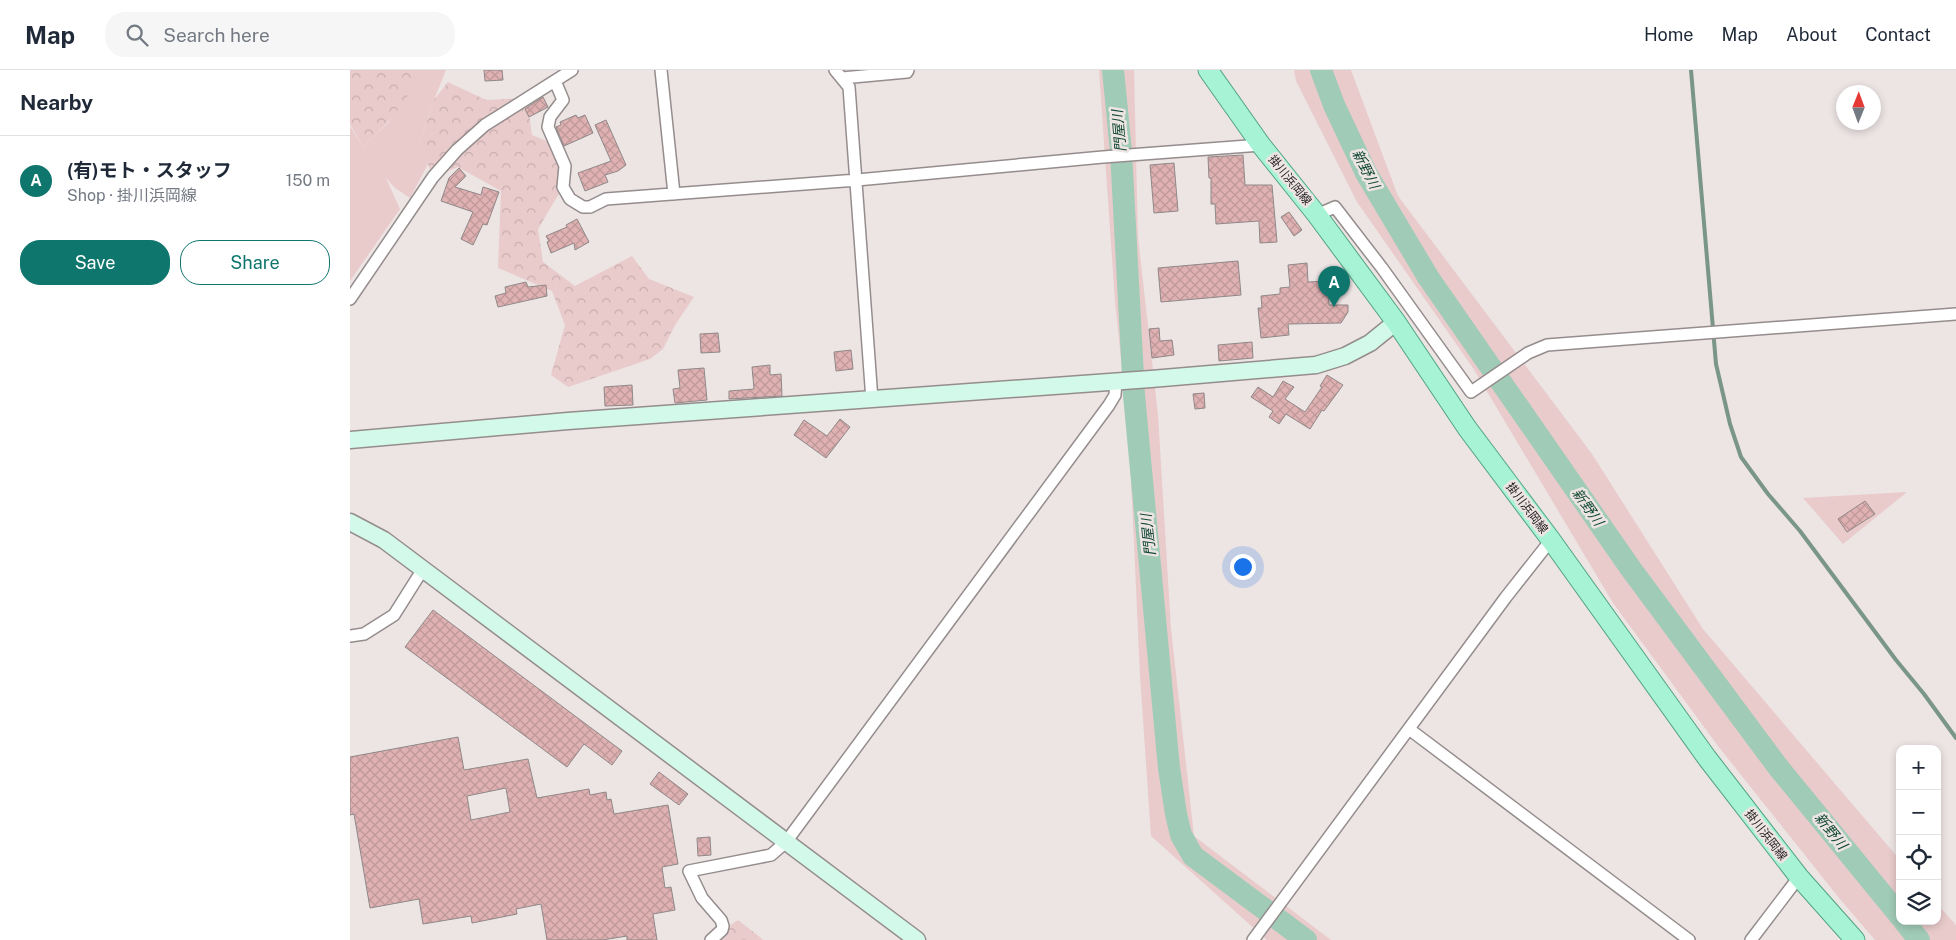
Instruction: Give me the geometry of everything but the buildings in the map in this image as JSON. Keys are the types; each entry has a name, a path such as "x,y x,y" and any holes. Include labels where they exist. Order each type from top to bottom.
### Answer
{"main road":[{"name":"掛川浜岡線","path":"1208,70 1261,145 1318,215 1396,322 1467,428 1552,540 1707,758 1799,877 1855,940"}],"street":[{"path":"350,299 433,177 457,150 485,126 572,70"},
{"path":"661,70 674,194"},
{"path":"839,74 907,72 908,70"},
{"path":"839,74 849,87 872,400"},
{"path":"555,81 563,100 550,116 548,127 565,166 563,187 570,199 583,207 590,207 606,199 857,180 1103,157 1261,145"},
{"path":"1318,215 1335,207 1382,268 1471,392 1528,353 1547,345 1956,314"},
{"path":"350,440 568,421 872,400 1316,365 1345,356 1370,343 1396,322"},
{"path":"711,940 722,930 723,926 721,920 702,898 689,871 771,855 786,842 1109,405 1115,395 1116,381"},
{"path":"350,522 384,540 917,940"},
{"path":"1257,935 1506,597 1552,540"},
{"path":"350,636 364,634 394,615 422,569"},
{"path":"1409,730 1689,940"},
{"path":"1751,940 1799,877"}],"green space":[{"path":"350,70 417,70 415,80 405,101 388,122 363,147 350,124"},
{"path":"414,70 446,70 430,110 420,144 428,164 410,198 395,188 386,178 400,209 350,281 350,126 363,147 388,123 412,87"},
{"path":"1099,70 1134,70 1138,237 1158,415 1171,629 1194,836 1331,940 1267,940 1151,836 1140,676 1129,435 1115,301"},
{"path":"1294,70 1351,70 1398,196 1592,454 1703,629 1896,855 1896,925 1941,925 1941,908 1956,925 1956,940 1875,940 1839,898 1718,746 1613,603 1473,368 1357,202 1296,81"},
{"path":"448,82 486,100 527,98 532,135 556,145 563,187 538,229 543,262 575,286 632,256 649,279 694,297 675,325 663,349 650,359 568,387 551,375 565,325 552,291 498,268 501,191 458,167 433,177 420,144 433,101"},
{"path":"1907,492 1843,544 1803,498"},
{"path":"738,920 763,940 716,940 718,934"}],"waterway":[{"name":"門屋川","path":"1113,70 1121,151 1134,395 1169,768 1176,814 1181,835 1193,856 1306,940"},
{"name":"新野川","path":"1321,70 1334,105 1366,173 1428,277 1631,569 1778,767 1896,911"},
{"path":"1691,70 1716,364 1730,424 1741,457 1768,494 1800,531 1956,738"},
{"name":"新野川","path":"1907,925 1919,940"}],"place":[{"name":"(有)モト・スタッフ","path":"1334,307"}]}
